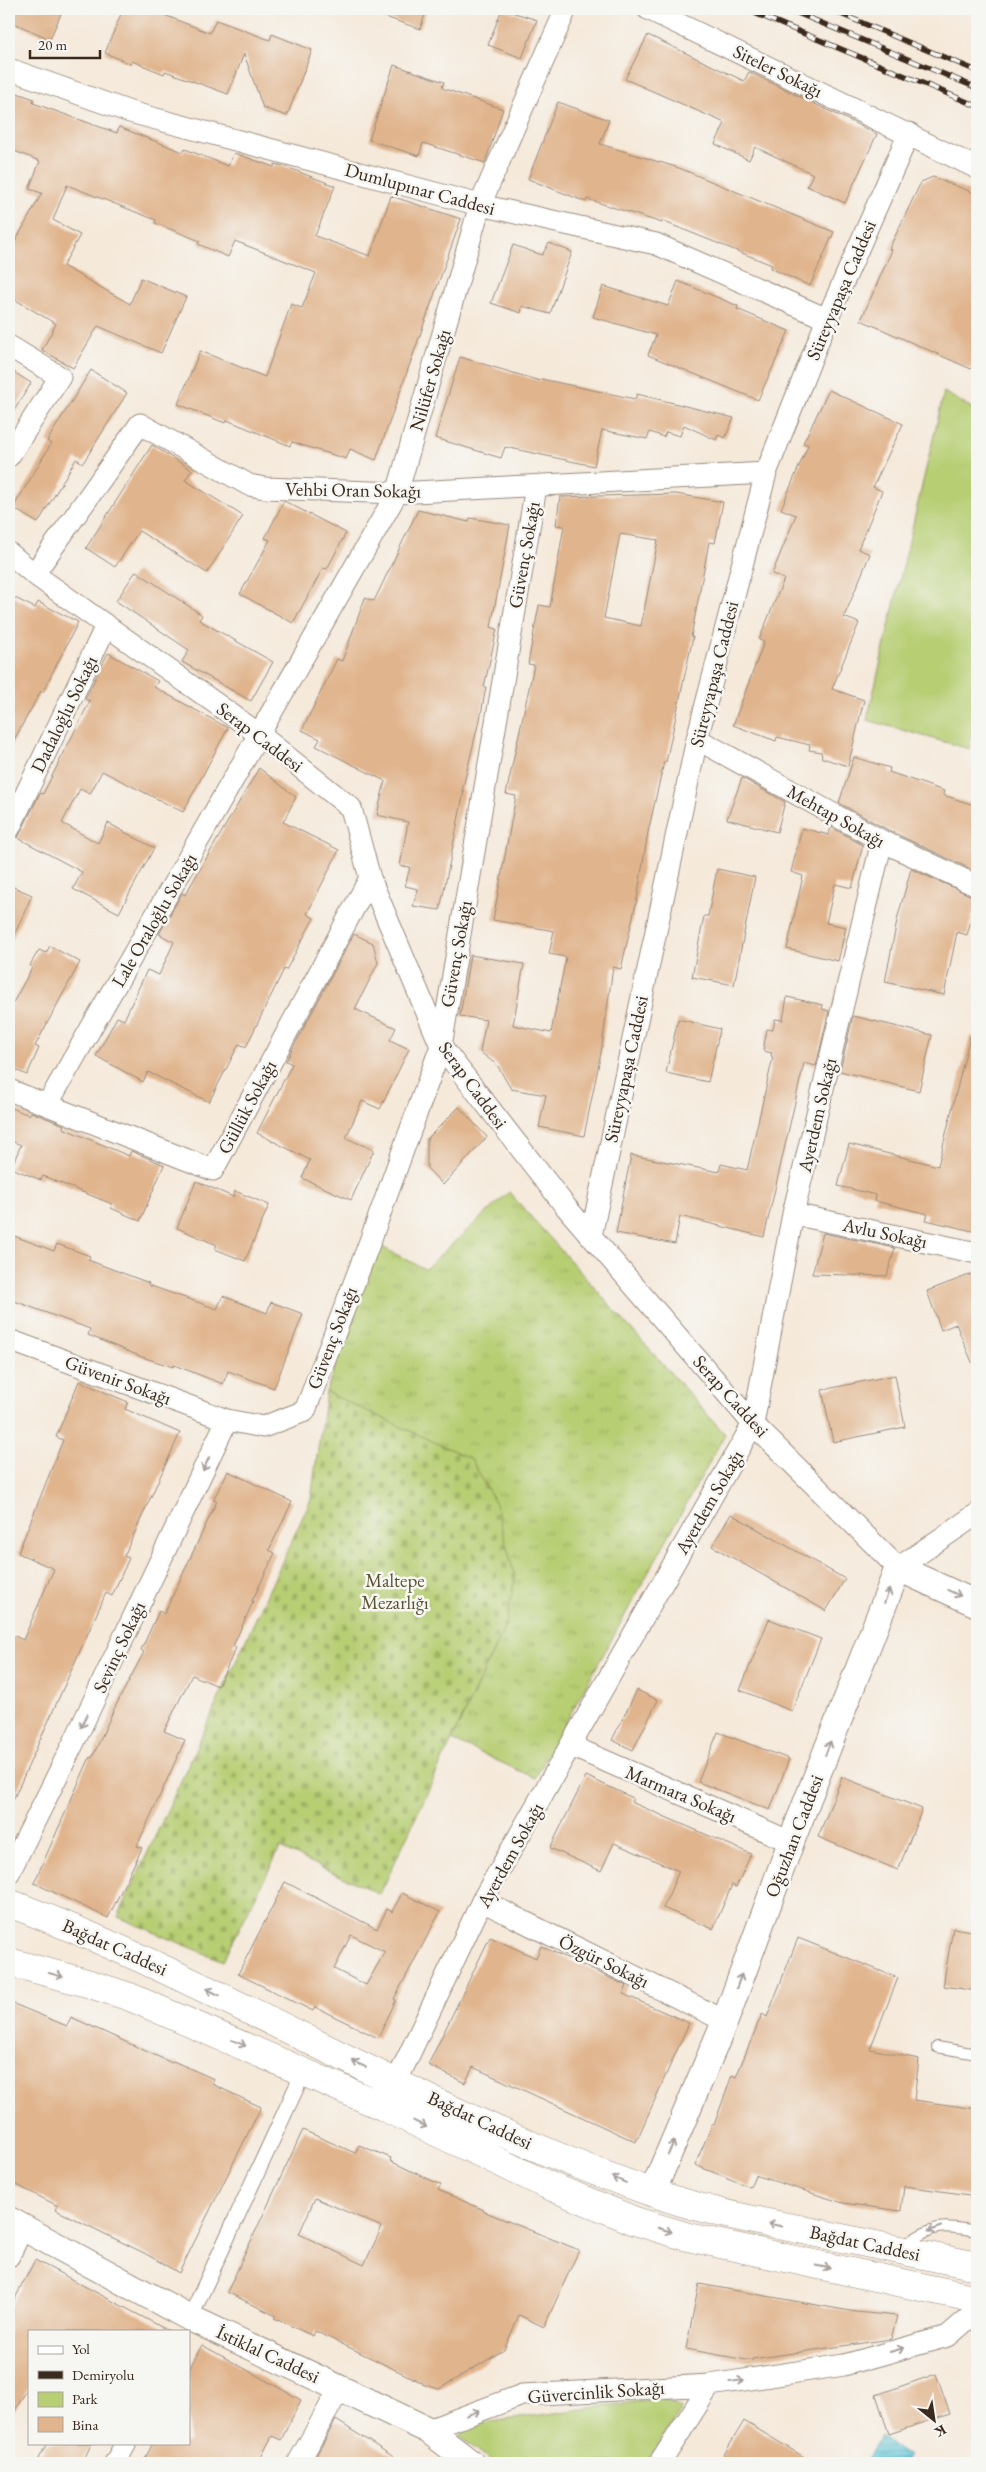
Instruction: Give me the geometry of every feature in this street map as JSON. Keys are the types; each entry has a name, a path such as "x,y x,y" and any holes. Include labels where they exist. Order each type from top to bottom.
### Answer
{"main road":[{"name":"Bağdat Caddesi","path":"9,1903 66,1924 173,1972 396,2082 532,2145 652,2193 749,2219 977,2266"},
{"name":"Bağdat Caddesi","path":"9,1962 87,1983 130,1997 384,2107 545,2184 636,2221 707,2241 977,2299"}],"street":[{"name":"Nilüfer Sokağı","path":"260,735 397,493 480,205 566,9"},
{"name":"Siteler Sokağı","path":"648,9 977,168"},
{"name":"Dumlupınar Caddesi","path":"9,69 130,112 480,205 656,244 827,318"},
{"name":"Süreyyapaşa Caddesi","path":"591,1236 697,739 766,474 827,318 909,134"},
{"path":"9,346 60,377 9,456"},
{"name":"Vehbi Oran Sokağı","path":"34,574 140,424 255,487 397,493 766,474"},
{"name":"Güvenç Sokağı","path":"227,1420 263,1427 304,1411 369,1244 440,1046 536,487"},
{"name":"Serap Caddesi","path":"9,553 34,574 260,735 351,808 370,878 440,1046 566,1207 753,1424 898,1568 977,1604"},
{"name":"Dadaloğlu Sokağı","path":"9,830 19,800 106,626"},
{"name":"Lale Oraloğlu Sokağı","path":"47,1105 260,735"},
{"name":"Mehtap Sokağı","path":"697,739 882,842 977,886"},
{"name":"Ayerdem Sokağı","path":"384,2107 482,1901 753,1424 793,1214 882,842"},
{"name":"Güllük Sokağı","path":"9,1090 213,1170 370,878"},
{"name":"Avlu Sokağı","path":"793,1214 977,1253"},
{"name":"Güvenir Sokağı","path":"9,1340 227,1420"},
{"name":"Sevinç Sokağı","path":"9,1873 75,1740 227,1420"},
{"path":"898,1568 977,1514"},
{"name":"Oğuzhan Caddesi","path":"652,2193 725,2021 791,1842 898,1568"},
{"name":"Marmara Sokağı","path":"571,1746 791,1842"},
{"name":"Özgür Sokağı","path":"482,1901 725,2021"},
{"path":"187,2324 304,2071"},
{"path":"9,2256 15,2225"},
{"name":"İstiklal Caddesi","path":"15,2225 187,2324 340,2388 428,2430 471,2463"},
{"name":"Güvercinlik Sokağı","path":"428,2430 522,2395 710,2385 844,2365 948,2336 977,2310"},
{"path":"660,2463 710,2385"},
{"path":"298,2463 340,2388"},
{"path":"115,2463 125,2444"}],"lane":[{"path":"936,2047 977,2054"},
{"path":"898,2250 919,2234 944,2226 977,2231"}],"green space":[{"path":"944,392 977,411 977,704 969,749 867,720"},
{"path":"509,1192 725,1434 535,1778 452,1740 506,1624 326,1392 378,1245 425,1269"},
{"name":"Maltepe Mezarlığı","path":"326,1392 471,1459 495,1503 515,1577 506,1624 380,1894 280,1848 223,1961 118,1917 311,1499"},
{"path":"661,2398 682,2409 646,2463 494,2463 459,2436 469,2425"}],"water":[{"path":"881,2437 908,2456 903,2463 864,2463"}],"building":[{"path":"9,9 63,9 50,39 9,21"},
{"path":"123,9 149,9 210,33 216,20 270,40 272,34 312,50 287,116 263,108 244,54 228,94 165,71 164,74 132,61 131,64 105,53"},
{"path":"371,9 427,9 420,29 371,12"},
{"path":"502,9 537,20 522,58 488,45"},
{"path":"648,35 744,81 749,72 877,134 845,203 807,186 813,174 755,147 749,160 715,144 725,123 625,79"},
{"path":"394,65 444,82 442,88 503,109 485,163 423,143 419,156 369,140"},
{"path":"9,90 34,99 33,103 117,133 119,127 183,152 185,149 228,166 234,153 274,167 275,164 284,166 335,186 315,236 370,256 391,196 461,219 376,460 350,449 346,459 292,442 290,446 227,420 225,423 178,404 200,351 265,377 291,304 302,308 316,273 235,241 228,257 198,244 200,241 155,223 156,220 67,185 53,220 80,235 63,266 130,304 141,278 186,297 161,353 98,326 73,368 42,350 56,324 9,296 9,253 42,193 29,189 40,161 9,149"},
{"path":"558,102 609,120 600,144 679,168 834,232 810,286 770,268 772,265 662,221 662,223 587,199 586,202 528,179"},
{"path":"933,177 977,194 977,356 971,369 861,320 892,250 889,249 921,182"},
{"path":"549,243 572,252 550,314 522,306 521,313 491,303 513,245 542,255"},
{"path":"678,281 738,306 737,309 789,331 758,400 648,355 656,335 593,317 603,286 668,306"},
{"path":"460,357 540,381 541,379 635,399 637,394 734,418 725,438 718,435 716,440 684,425 680,436 666,432 664,437 650,432 647,439 602,430 594,466 505,447 501,458 435,438"},
{"path":"9,369 31,383 9,419"},
{"path":"91,370 127,393 83,463 76,459 38,523 13,508 51,444 47,441"},
{"path":"829,390 903,424 873,487 882,491 858,549 870,554 844,617 859,623 832,689 864,700 848,766 822,758 821,752 809,750 810,745 777,737 776,741 733,725 764,642 759,640 784,579 772,574 796,515 781,509 808,445 803,443"},
{"path":"152,445 192,470 185,480 243,516 207,573 139,531 115,567 86,548"},
{"path":"676,494 723,502 715,543 709,542 691,637 693,637 666,762 664,762 648,832 637,899 621,969 613,967 601,1053 584,1136 539,1127 546,1095 511,1089 497,1065 480,1052 486,1020 460,1016 470,955 524,964 513,1025 551,1033 566,957 549,954 554,931 493,920 516,796 506,794 534,665 528,664 539,605 550,607 564,526 556,525 560,497","holes":["620,534 658,540 641,626 604,618"]},
{"path":"284,501 346,533 327,569 323,568 293,623 240,594 270,540 265,538"},
{"path":"418,510 469,522 470,518 510,525 491,627 497,629 484,687 486,687 479,725 462,791 464,791 440,910 413,906 418,889 405,886 410,867 400,866 408,822 377,815 385,781 316,746 320,739 302,730 337,659 342,661 365,598 374,601"},
{"path":"136,571 202,615 199,620 273,662 251,701 182,662 189,650 116,601"},
{"path":"9,595 35,608 38,602 78,622 43,692 41,691 9,749"},
{"path":"108,653 158,681 154,687 228,728 183,812 102,771 90,794 80,789 62,823 98,843 108,823 154,848 119,913 73,889 82,872 18,838 40,793 43,794 90,701 85,699"},
{"path":"854,757 890,768 889,772 944,791 943,795 977,806 977,872 888,830 839,803"},
{"path":"259,768 296,797 283,822 339,850 307,914 314,918 286,970 284,969 246,1047 239,1044 209,1102 148,1072 143,1082 96,1056 117,1017 124,1020 147,970 159,975 174,942 159,934 182,893 185,895"},
{"path":"742,778 785,802 777,832 727,819"},
{"path":"831,827 863,845 852,888 835,884 826,923 846,927 838,961 787,949 803,876 791,872 802,828 829,835"},
{"path":"717,869 755,877 734,985 692,977 704,916 708,916"},
{"path":"911,869 977,898 967,935 957,932 944,995 885,982 898,916"},
{"path":"9,885 32,895 9,947"},
{"path":"354,934 373,943 378,963 355,1009 396,1028 390,1040 409,1049 380,1109 362,1101 346,1138 374,1150 351,1200 302,1178 310,1160 257,1133 292,1064 286,1061"},
{"path":"50,946 80,962 35,1046 39,1048 27,1075 9,1067 9,1010 32,968 30,965 39,950 46,953"},
{"path":"787,997 823,1005 822,1009 829,1011 816,1066 804,1063 764,1237 680,1216 675,1244 616,1233 631,1155 719,1172 721,1164 747,1170 773,1057 771,1056 772,1053 763,1051 767,1029 773,1030 775,1019 783,1020"},
{"path":"853,1016 932,1035 919,1091 840,1071"},
{"path":"678,1019 720,1029 708,1082 666,1073"},
{"path":"970,1036 977,1037 977,1232 926,1220 928,1214 875,1201 876,1195 838,1186 849,1144 938,1166"},
{"path":"9,1107 29,1115 31,1112 64,1125 63,1128 129,1156 131,1151 164,1165 140,1221 111,1208 112,1204 43,1176 41,1180 11,1168 21,1145 9,1140"},
{"path":"459,1107 487,1137 443,1185 427,1168 427,1139"},
{"path":"196,1181 233,1197 235,1191 269,1205 245,1261 215,1249 217,1245 177,1228"},
{"path":"823,1233 895,1248 887,1276 812,1274"},
{"path":"9,1234 54,1251 57,1244 90,1256 88,1260 149,1283 148,1285 217,1309 223,1296 267,1313 271,1302 303,1314 274,1388 228,1371 223,1384 174,1365 173,1367 142,1357 88,1335 90,1329 9,1299"},
{"path":"977,1272 977,1374 956,1324 941,1330 927,1291"},
{"path":"895,1375 905,1427 833,1442 822,1390"},
{"path":"79,1381 128,1402 125,1409 180,1433 124,1556 129,1558 112,1596 106,1593 9,1809 9,1649 15,1636 23,1640 54,1569 18,1553 63,1440 56,1437"},
{"path":"228,1471 292,1502 269,1550 275,1553 252,1601 233,1646 236,1648 218,1686 192,1675 164,1731 185,1740 137,1846 142,1848 108,1918 34,1883 90,1757 92,1758 114,1709 144,1652 141,1650 159,1611 164,1614 217,1501 213,1500"},
{"path":"731,1514 845,1579 826,1611 712,1546"},
{"path":"769,1619 821,1639 792,1711 740,1690"},
{"path":"637,1690 658,1700 633,1750 612,1740"},
{"path":"718,1732 789,1759 770,1810 698,1782"},
{"path":"586,1776 633,1798 631,1802 751,1854 736,1887 732,1885 713,1929 663,1908 679,1871 614,1843 601,1871 550,1848"},
{"path":"842,1777 922,1809 898,1870 818,1837"},
{"path":"285,1882 377,1929 387,1909 392,1912 402,1893 440,1912 394,1999 396,2000 378,2038 315,2007 313,2011 238,1974","holes":["351,1935 385,1952 366,1985 334,1969"]},
{"path":"953,1928 977,1932 977,1991 943,1986"},
{"path":"490,1937 536,1958 541,1946 627,1986 623,1994 689,2023 636,2142 473,2067 465,2083 428,2065"},
{"path":"798,1938 898,1978 870,2049 919,2059 914,2100 977,2109 977,2196 904,2186 901,2211 843,2203 755,2175 750,2187 695,2165 712,2125 714,2125 732,2075 736,2077 762,2014 767,2017"},
{"path":"9,2002 67,2026 71,2017 172,2063 173,2061 214,2079 212,2084 261,2107 179,2273 146,2254 56,2210 58,2206 9,2181"},
{"path":"303,2130 355,2153 359,2145 391,2158 390,2161 441,2185 438,2190 483,2211 579,2250 544,2327 519,2315 504,2350 439,2389 422,2384 315,2331 313,2336 274,2318 276,2316 227,2292","holes":["315,2198 382,2227 364,2265 299,2234"]},
{"path":"35,2260 167,2330 28,2330 28,2388 9,2421 9,2310"},
{"path":"699,2284 856,2312 897,2316 891,2339 752,2359 752,2361 686,2349"},
{"path":"202,2345 301,2400 281,2440 272,2436 258,2463 143,2463 152,2444 190,2444 190,2367"},
{"path":"936,2374 950,2414 889,2434 876,2395"},
{"path":"336,2420 403,2463 328,2463 316,2456"},
{"path":"744,2421 814,2463 719,2463"},
{"path":"46,2444 92,2444 82,2463 37,2463"}],"railway":[{"path":"745,9 977,106"},
{"path":"788,9 977,88"},
{"path":"829,9 977,71"}]}
